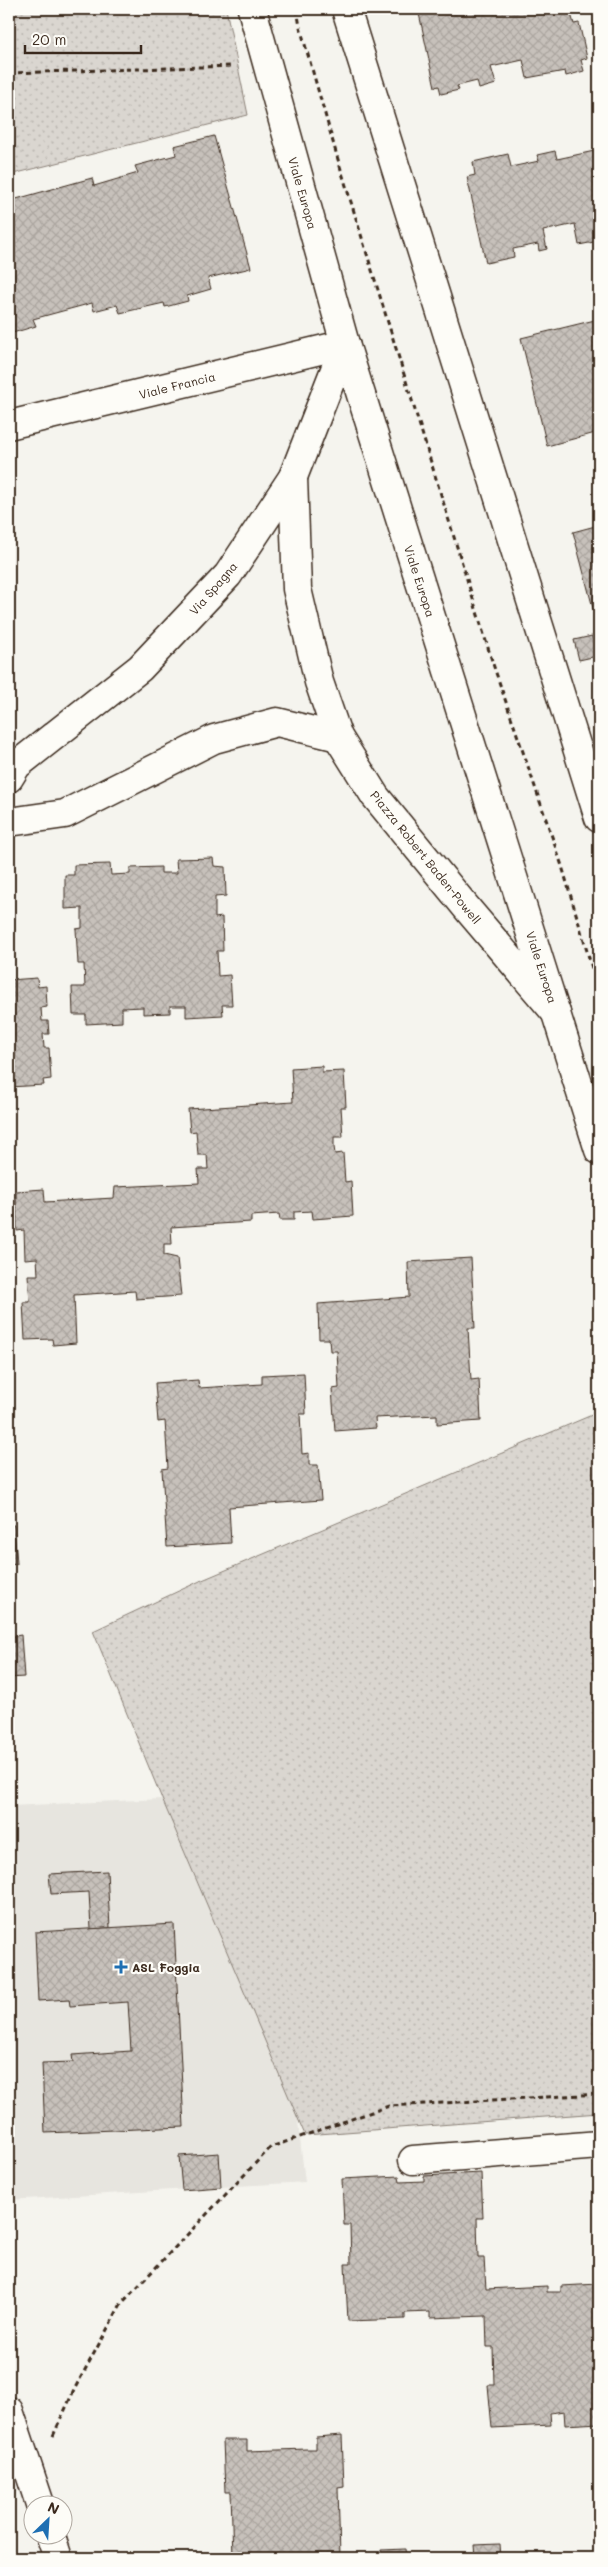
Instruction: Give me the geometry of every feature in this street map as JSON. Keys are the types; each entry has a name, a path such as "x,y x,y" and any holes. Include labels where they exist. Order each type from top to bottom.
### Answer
{"street":[{"name":"Viale Europa","path":"252,9 345,344 599,1150"},
{"path":"346,9 599,818"},
{"name":"Viale Francia","path":"9,425 345,344"},
{"name":"Via Spagna","path":"9,778 17,765 140,668 228,575 293,477 345,344"},
{"name":"Piazza Robert Baden-Powell","path":"293,477 297,589 319,682 338,737 375,796 556,1013"},
{"path":"9,822 65,814 214,739 277,722 338,737"},
{"path":"413,2160 599,2145"},
{"path":"9,2411 36,2493"},
{"path":"53,2544 58,2558"}],"path":[{"path":"297,9 300,27 339,163 492,664 562,866 599,992"},
{"path":"9,73 266,65"},
{"path":"36,2493 76,2388 121,2304 271,2147 389,2106 599,2094"}],"shaded area":[{"path":"9,9 226,9 248,115 9,175"},
{"path":"599,1412 599,2113 305,2135 162,1799 93,1631 200,1581"},
{"name":"ASL Foggia","path":"162,1799 297,2113 305,2182 9,2200 9,1806"}],"building":[{"path":"418,9 575,9 576,13 571,14 574,24 579,23 587,58 581,60 584,71 566,76 565,71 527,78 523,60 491,67 496,84 479,89 477,81 457,86 459,90 441,94 439,86 435,87"},
{"path":"214,136 251,268 208,278 211,289 187,296 188,301 165,307 164,303 120,313 117,305 94,311 92,303 33,319 36,326 9,334 9,201 92,178 94,186 138,173 135,166 176,155 174,146"},
{"path":"599,150 599,241 579,245 575,224 543,231 547,249 539,251 538,244 513,249 514,257 486,263 467,177 475,175 473,162 508,154 511,167 539,161 537,155 555,151 557,159"},
{"path":"599,319 599,432 547,446 521,338"},
{"path":"599,525 599,631 573,532"},
{"path":"592,636 597,656 579,660 574,640"},
{"path":"213,858 214,866 225,867 226,896 215,897 215,918 222,917 223,951 217,951 218,976 230,975 232,1005 222,1005 223,1015 186,1017 186,1006 170,1006 170,1013 143,1014 143,1007 122,1008 122,1022 86,1024 86,1015 73,1015 72,987 85,987 84,964 78,964 76,929 82,928 82,908 65,909 65,875 74,875 74,865 110,864 111,875 130,874 130,868 161,867 161,873 177,873 176,859"},
{"path":"37,978 38,987 46,986 47,1007 41,1008 42,1021 48,1021 49,1034 43,1034 44,1048 49,1048 51,1079 43,1080 44,1085 9,1087 9,980"},
{"path":"322,1066 322,1072 344,1071 346,1107 341,1107 343,1137 334,1137 334,1147 335,1154 343,1153 345,1182 351,1181 353,1216 313,1219 312,1211 294,1212 294,1220 280,1220 279,1214 251,1216 251,1222 171,1227 172,1244 164,1244 164,1255 177,1258 181,1296 136,1299 135,1291 74,1295 76,1343 53,1345 52,1339 25,1340 23,1302 30,1302 28,1275 38,1275 37,1258 25,1259 24,1230 17,1231 16,1191 44,1189 45,1202 114,1198 115,1187 199,1183 198,1169 208,1169 207,1155 198,1155 196,1131 190,1132 188,1109 293,1102 291,1068"},
{"path":"471,1258 475,1328 468,1328 471,1380 479,1379 481,1421 437,1424 437,1415 375,1418 376,1428 335,1431 332,1389 339,1388 337,1351 330,1351 329,1339 319,1339 318,1304 409,1297 408,1262"},
{"path":"304,1373 306,1414 300,1414 302,1454 309,1453 309,1465 318,1465 321,1500 229,1507 231,1543 167,1547 162,1469 168,1468 165,1421 158,1422 155,1383 198,1380 199,1388 262,1384 262,1375"},
{"path":"9,1525 14,1525 17,1564 9,1565"},
{"path":"9,1591 11,1591 12,1612 9,1612"},
{"path":"21,1635 24,1677 9,1678 9,1637"},
{"path":"107,1871 110,1928 91,1929 89,1892 51,1894 49,1874"},
{"path":"174,1924 184,2127 45,2133 42,2063 73,2062 72,2055 131,2051 128,2002 70,2006 69,1999 38,2001 35,1932"},
{"path":"219,2153 221,2187 182,2190 179,2156"},
{"path":"481,2173 483,2218 477,2218 478,2258 484,2258 486,2289 547,2286 547,2292 561,2292 561,2286 599,2284 599,2423 565,2425 564,2411 550,2413 551,2425 492,2428 488,2385 494,2385 493,2347 487,2347 486,2316 430,2318 430,2312 405,2313 405,2319 348,2321 345,2264 351,2264 350,2225 344,2225 342,2179 399,2176 400,2182 424,2181 424,2176"},
{"path":"342,2435 344,2487 338,2488 340,2555 359,2554 359,2558 227,2558 233,2557 231,2492 225,2492 223,2440 247,2440 247,2451 316,2449 316,2437"},
{"path":"500,2544 501,2558 462,2558 475,2557 474,2545"},
{"path":"405,2549 406,2558 382,2558 382,2550"}],"place":[{"name":"ASL Foggia","path":"121,1967"}]}
